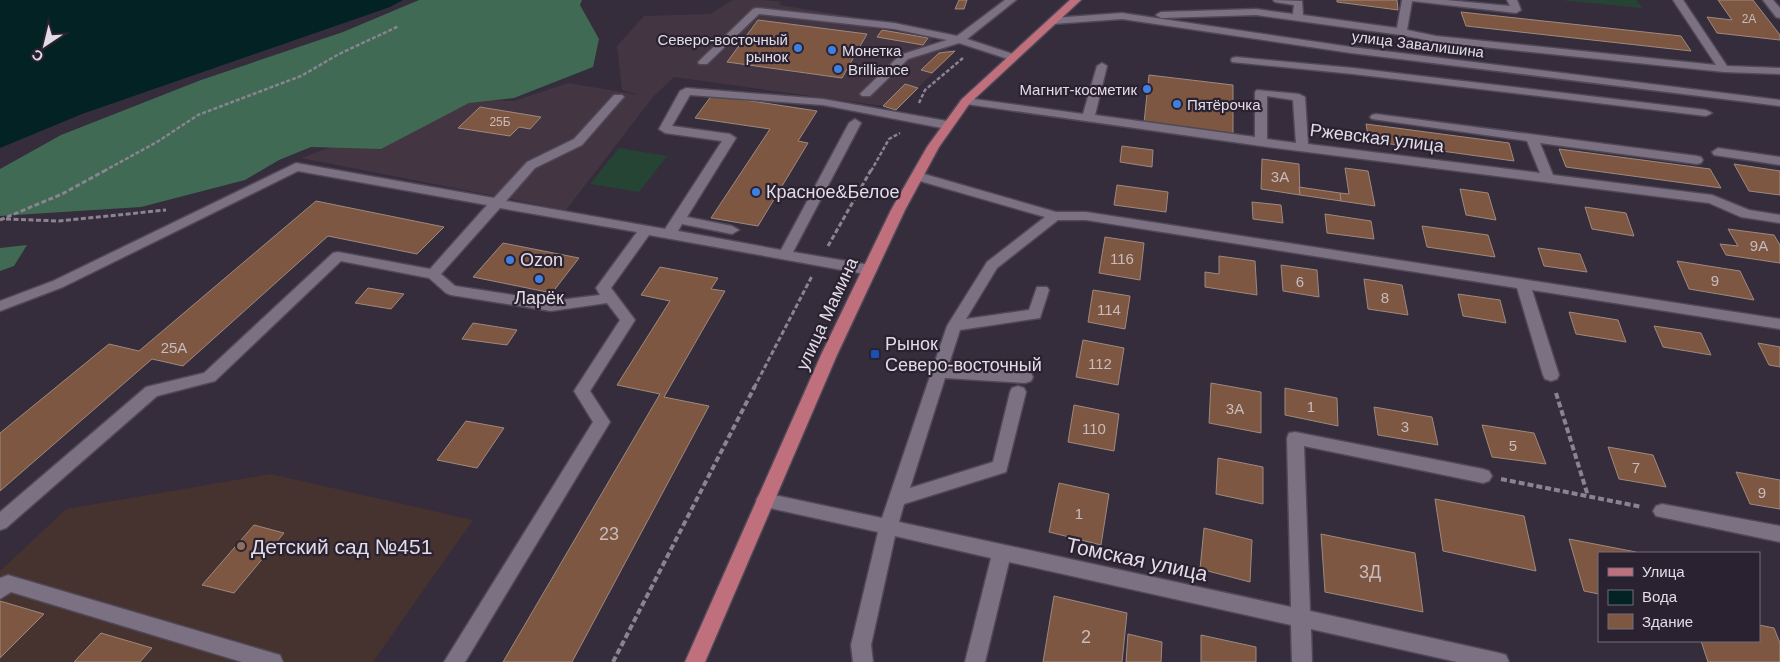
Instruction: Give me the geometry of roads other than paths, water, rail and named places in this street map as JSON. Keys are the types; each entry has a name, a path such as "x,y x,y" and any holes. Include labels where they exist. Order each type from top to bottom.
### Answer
{"main road":[{"name":"улица Мамина","path":"695,662 829,355 898,210 917,176 947,125 966,101 1076,0"}],"street":[{"path":"866,94 904,57 959,40 1011,0"},
{"path":"1278,0 1299,3 1298,18"},
{"path":"1401,32 1406,0"},
{"path":"1416,0 1516,10 1512,0"},
{"path":"1678,0 1724,69"},
{"path":"1768,0 1780,15"},
{"path":"704,62 757,11 894,26 959,40 1012,57"},
{"path":"1122,16 1256,12 1401,32 1436,39 1724,69 1780,71"},
{"name":"улица Завалишина","path":"1053,21 1122,16 1351,50 1780,103"},
{"path":"1351,50 1353,71"},
{"path":"1236,60 1353,71 1706,113"},
{"path":"1088,118 1102,66"},
{"path":"669,234 730,138 665,129 686,90 823,102 947,125"},
{"path":"1261,142 1261,92 1299,97 1302,147"},
{"path":"433,274 499,203 531,165 578,142 618,97"},
{"name":"Ржевская улица","path":"966,101 1261,142 1712,198 1746,214 1780,219"},
{"path":"1376,117 1697,160"},
{"path":"785,254 855,123"},
{"path":"1532,138 1548,178"},
{"path":"1718,152 1780,161"},
{"path":"0,306 58,284 296,166 870,270"},
{"path":"917,176 1055,216 1086,216 1780,324"},
{"path":"863,662 861,645 888,527 954,326 992,265 1055,216"},
{"path":"678,219 732,230"},
{"path":"454,662 602,422 582,391 628,320 603,288 646,230"},
{"path":"0,523 152,390 209,378 338,256 433,274 451,290 551,306 611,298"},
{"path":"1523,284 1551,375"},
{"path":"954,326 1035,314 1042,290"},
{"path":"939,372 1025,376"},
{"path":"897,499 1000,467 1018,392"},
{"path":"1302,662 1295,438 1483,476"},
{"name":"Томская улица","path":"766,500 1499,662"},
{"path":"1662,511 1780,534"},
{"path":"975,662 1002,552"},
{"path":"0,591 8,583 273,662"}],"water":[{"path":"0,0 403,0 390,7 82,114 0,148"}],"place":[{"name":"Северо-восточный рынок","path":"798,48"},
{"name":"Монетка","path":"832,50"},
{"name":"Brilliance","path":"838,69"},
{"name":"Магнит-косметик","path":"1147,89"},
{"name":"Пятёрочка","path":"1177,104"},
{"name":"Красное&Белое","path":"756,192"},
{"name":"Ozon","path":"510,260"},
{"name":"Ларёк","path":"539,279"},
{"name":"Рынок Северо-восточный","path":"875,354"},
{"name":"Детский сад №451","path":"241,546"}]}
